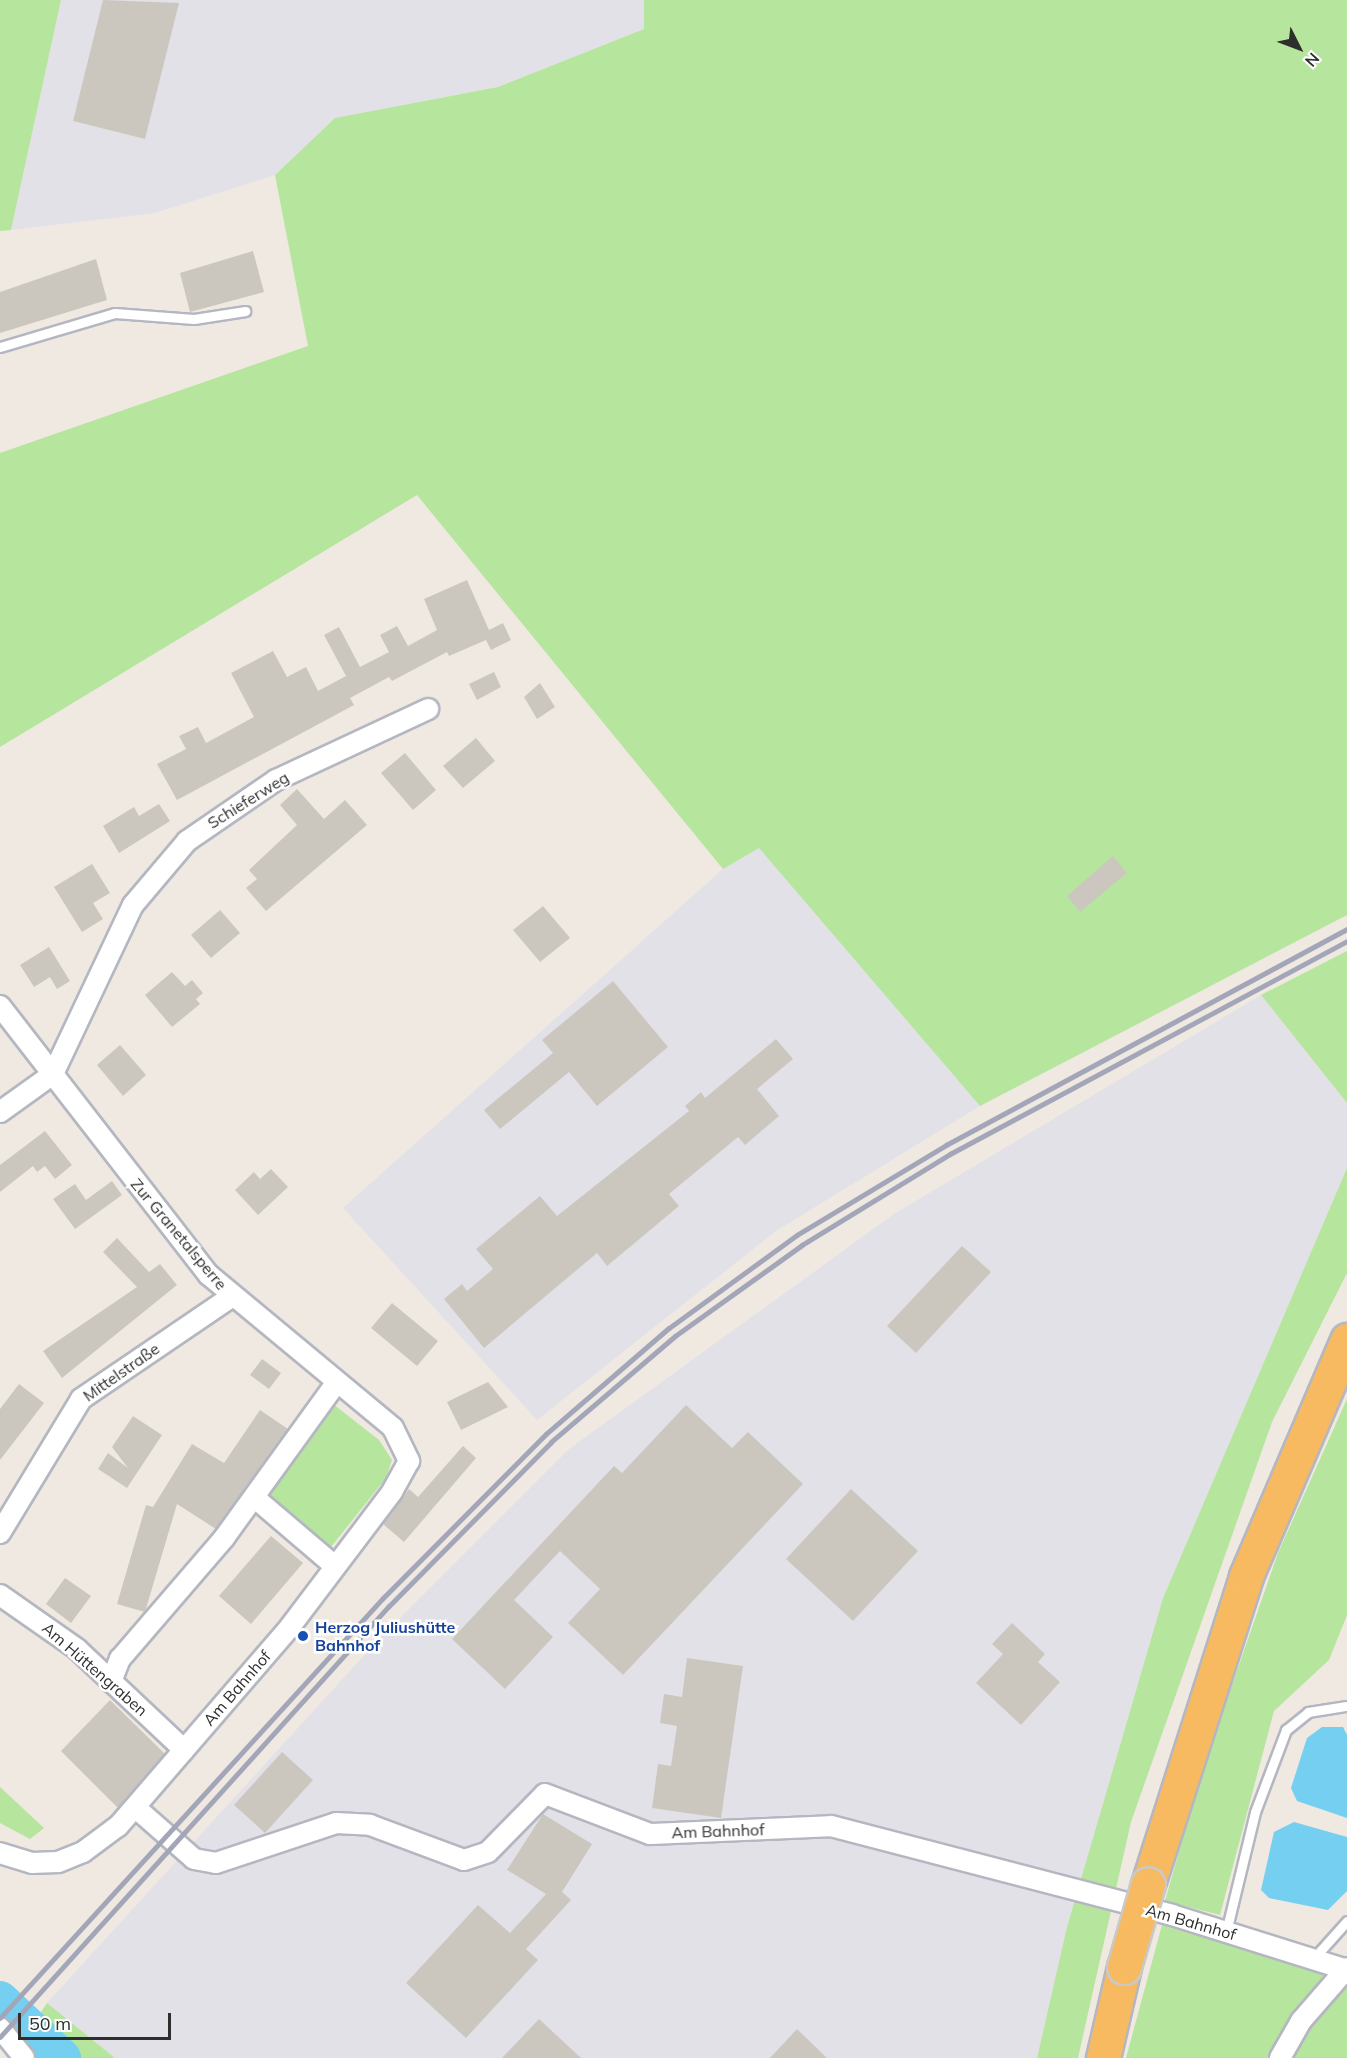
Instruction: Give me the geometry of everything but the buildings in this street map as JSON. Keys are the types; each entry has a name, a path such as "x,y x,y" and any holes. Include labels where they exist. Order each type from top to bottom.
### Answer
{"highway":[{"path":"1103,2058 1124,1967 1148,1884 1246,1576 1347,1340"}],"street":[{"name":"Schieferweg","path":"53,1074 71,1046 133,905 187,841 276,780 428,709"},
{"name":"Zur Granetalsperre","path":"0,1006 231,1297 393,1428"},
{"path":"0,1112 53,1074"},
{"name":"Mittelstraße","path":"0,1533 81,1399 231,1297"},
{"path":"111,1682 120,1659 255,1498 336,1383"},
{"name":"Am Bahnhof","path":"0,1853 32,1863 58,1862 83,1852 136,1808 335,1566 409,1461 393,1428"},
{"path":"255,1498 335,1566"},
{"name":"Am Hüttengraben","path":"0,1595 48,1626 184,1750"},
{"name":"Am Bahnhof","path":"136,1808 195,1859 216,1863 336,1823 370,1825 465,1860 488,1852 545,1794 650,1834 831,1826 1226,1932 1347,1969"},
{"path":"1280,2058 1301,2021 1347,1969"},
{"path":"0,2028 24,2058"}],"lane":[{"path":"0,347 115,313 194,319 245,311"},
{"path":"1226,1932 1255,1812 1286,1730 1308,1712 1347,1706"},
{"path":"1313,1959 1347,1921"}],"shaded area":[{"path":"61,0 644,0 644,29 498,87 335,118 275,175 155,213 11,230"},
{"path":"759,847 980,1106 776,1231 537,1420 343,1208 723,869"},
{"path":"1261,995 1347,1103 1347,1168 1163,1598 1067,1927 1037,2058 115,2058 47,2003 380,1638 569,1449 894,1214"}],"green space":[{"path":"0,0 61,0 11,230 0,231"},
{"path":"644,0 1347,0 1347,915 980,1106 759,848 723,869 417,495 0,747 0,453 308,346 275,175 335,118 498,87 644,29"},
{"path":"1347,951 1347,1103 1261,995"},
{"path":"1347,1168 1347,1273 1272,1422 1131,1822 1078,2058 1037,2058 1067,1927 1163,1598"},
{"path":"1347,1399 1347,1615 1329,1660 1274,1711 1220,1915 1165,1901 1201,1774 1278,1553"},
{"path":"333,1404 379,1440 392,1460 386,1478 331,1547 268,1496"},
{"path":"0,1787 44,1828 30,1839 0,1823"},
{"path":"1162,1925 1347,1981 1347,2058 1126,2058"},
{"path":"47,2003 115,2058 40,2058 25,2037"}],"water":[{"path":"1322,1727 1343,1727 1347,1735 1347,1818 1297,1801 1291,1788 1307,1738"},
{"path":"1294,1822 1347,1837 1347,1891 1328,1910 1269,1898 1261,1890 1274,1832"}],"waterway":[{"path":"0,2000 62,2058"}],"railway":[{"path":"0,2018 383,1598 546,1434 669,1328 797,1235 946,1145 1347,929"},
{"path":"0,2037 388,1607 551,1442 675,1336 802,1245 950,1154 1347,941"}],"place":[{"name":"Herzog Juliushütte Bahnhof","path":"303,1636"}]}
